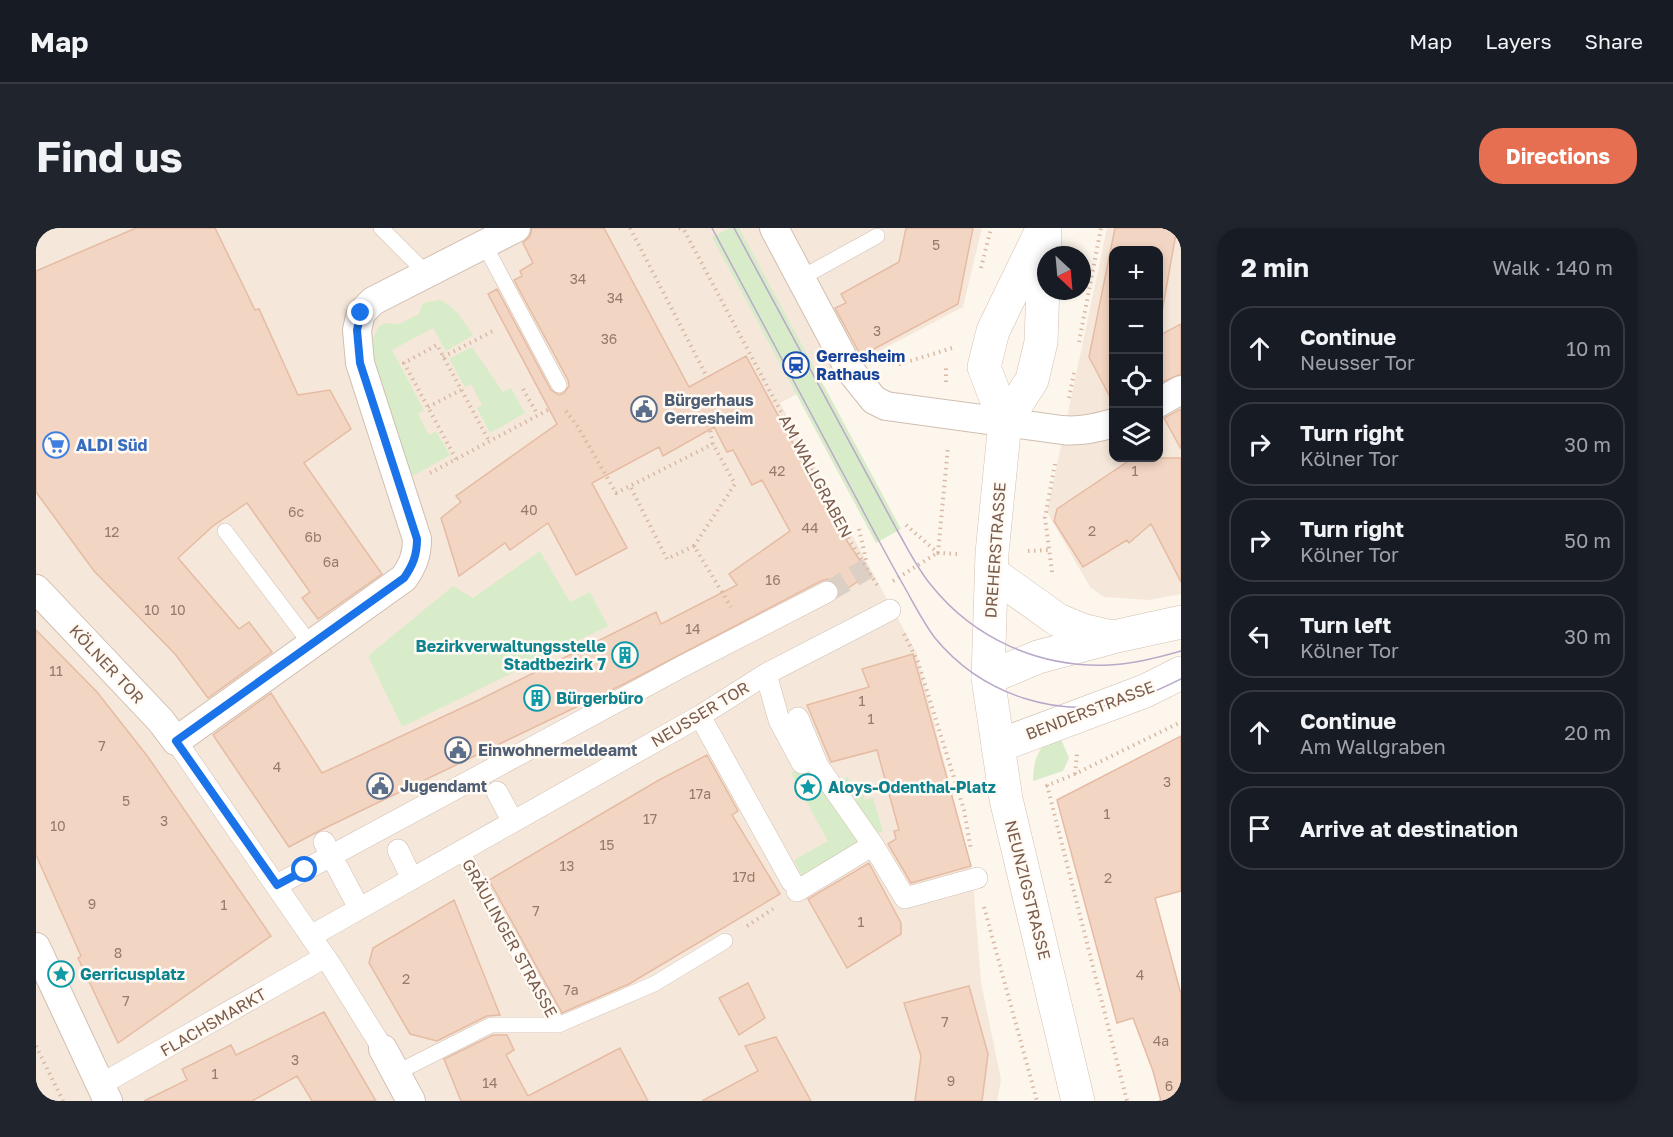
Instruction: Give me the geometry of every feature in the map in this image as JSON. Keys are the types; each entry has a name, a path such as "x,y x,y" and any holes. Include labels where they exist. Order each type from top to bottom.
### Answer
{"main road":[{"name":"DREHERSTRASSE","path":"1005,422 1032,380 1041,342 1044,228"},
{"name":"DREHERSTRASSE","path":"988,678 992,553 1005,422 984,367 993,331 1044,228"},
{"path":"992,573 1058,620 1082,630 1113,637"},
{"path":"988,678 1038,657 1181,622"},
{"name":"BENDERSTRASSE","path":"998,746 1145,691 1181,672"},
{"name":"NEUNZIGSTRASSE","path":"988,678 1006,799 1078,1101"}],"street":[{"path":"176,741 404,578 412,566 417,554 417,539 360,363 357,330 361,313 373,301 516,228"},
{"path":"774,228 849,369 874,400 886,406 1072,431 1109,424"},
{"path":"1163,399 1181,390"},
{"name":"KÖLNER TOR","path":"36,589 161,721 311,936"},
{"path":"277,885 328,849 390,834 490,778 546,730 641,686 827,592"},
{"name":"NEUSSER TOR","path":"311,936 700,716 766,674 890,610"},
{"path":"766,674 796,715 819,766 873,845 905,898 977,878"},
{"path":"766,674 779,720 802,763 814,757"},
{"path":"700,716 794,886 873,845"},
{"path":"490,778 513,822"},
{"path":"390,834 412,879"},
{"path":"328,849 359,908"},
{"path":"311,936 389,1061 411,1101"},
{"path":"36,947 104,1093"},
{"name":"FLACHSMARKT","path":"104,1093 325,957"}],"lane":[{"path":"381,228 426,273"},
{"path":"801,278 877,236"},
{"path":"484,244 559,385"},
{"path":"225,531 312,645"},
{"name":"GRÄULINGER STRASSE","path":"461,850 558,1025"},
{"name":"GRÄULINGER STRASSE","path":"389,1061 491,1025 558,1025 654,984 725,941"}],"path":[{"path":"630,228 707,377"},
{"path":"1078,347 1101,228"},
{"name":"AM WALLGRABEN","path":"683,229 752,363 846,534 879,589"},
{"path":"1092,237 1099,238"},
{"path":"443,357 493,331"},
{"path":"456,459 404,363 437,345 489,441"},
{"path":"878,360 900,364 952,348"},
{"path":"1068,404 1074,369"},
{"path":"523,389 538,415"},
{"path":"428,407 461,390"},
{"path":"560,404 578,427 616,493 714,444"},
{"path":"400,487 552,408"},
{"path":"630,486 667,559 694,546 735,484 714,444 708,419"},
{"path":"938,553 948,441"},
{"path":"1028,551 1049,550 1045,518 1057,453"},
{"path":"906,525 938,553 955,555"},
{"path":"859,530 868,568"},
{"path":"694,546 746,634"},
{"path":"889,583 938,553"},
{"path":"1127,1101 1047,786 1181,722"},
{"path":"725,941 775,908"},
{"path":"36,1046 62,1101"},
{"path":"1030,1101 1035,1093"}],"shaded area":[{"path":"36,228 982,228 963,307 780,403 916,652 972,869 981,982 1001,1080 997,1101 36,1101"},
{"path":"1107,228 1181,228 1181,594 1149,600 1104,597 1090,587 1047,512"}],"green space":[{"path":"730,228 739,228 901,529 876,543 712,237"},
{"path":"439,300 455,310 473,335 446,351 433,328 392,350 424,410 418,414 429,435 436,431 450,455 411,477 371,355 370,345 378,327 385,323 399,324 419,314 423,303"},
{"path":"472,347 503,392 511,388 525,413 490,433 477,408 482,405 471,384 465,387 449,359"},
{"path":"540,551 570,602 590,592 608,626 402,727 368,656 453,586 473,598"},
{"path":"1058,732 1069,758 1063,771 1033,781 1038,753"},
{"path":"809,763 861,848 805,881 794,860 828,841 791,773"},
{"path":"848,777 850,785 860,782 865,800 873,798 883,831 878,833 838,780"}],"building":[{"path":"136,228 215,228 255,310 259,309 298,395 330,390 351,429 304,463 382,574 318,619 302,598 310,592 247,503 213,526 178,558 239,629 249,622 272,652 208,698 175,654 94,571 36,492 36,271"},
{"path":"532,228 604,228 689,387 746,356 841,532 869,574 839,594 839,587 834,582 828,579 821,581 624,684 289,847 213,735 271,693 322,773 481,699 656,612 661,624 737,585 729,574 790,531 762,480 752,485 733,450 727,452 714,427 663,456 659,447 592,483 627,548 576,575 548,523 510,550 505,543 459,576 441,518 461,502 456,496 557,424 488,294 497,289 551,390 559,395 564,393 569,386 568,380 514,280 522,276 520,271 533,263 523,243 530,236"},
{"path":"906,228 973,228 958,304 861,356 835,308 846,303 841,294 899,262"},
{"path":"1115,228 1177,228 1163,306 1163,246 1111,246"},
{"path":"1109,258 1109,395 1089,357"},
{"path":"1181,324 1181,374 1163,382 1163,354 1163,333"},
{"path":"1181,409 1181,449 1164,418"},
{"path":"1163,458 1181,458 1181,582 1151,524 1129,543 1127,540 1083,567 1054,521 1057,509 1127,462 1163,462"},
{"path":"36,630 97,692 148,757 271,936 118,1043 78,958 81,956 36,855"},
{"path":"913,654 971,866 911,883 888,844 896,839 894,831 899,830 877,750 831,762 807,705 869,687 862,669"},
{"path":"1181,736 1181,891 1155,898 1181,994 1181,1101 1161,1101 1153,1071 1133,1018 1117,1023 1057,800"},
{"path":"707,755 738,811 732,815 780,894 629,984 562,1013 489,880 659,780"},
{"path":"869,863 901,923 901,934 847,968 808,899"},
{"path":"454,900 500,1015 487,1016 437,1041 410,1034 369,963 373,948"},
{"path":"748,983 765,1018 739,1035 719,998"},
{"path":"969,986 988,1054 982,1101 915,1101 921,1056 904,1003"},
{"path":"324,1012 376,1101 312,1101 297,1076 252,1101 144,1101 187,1080 182,1069 231,1045 236,1055"},
{"path":"493,1035 507,1035 514,1050 506,1055 528,1096 620,1048 648,1101 461,1101 444,1059"},
{"path":"776,1037 811,1101 702,1101 758,1071 745,1046"}],"tunnel":[{"path":"827,592 868,568"}],"tram line":[{"path":"712,228 915,607 935,638 954,658 975,675 999,688 1050,705 1104,706 1131,700 1181,679"},
{"path":"734,228 897,530 926,579 948,604 988,635 1034,655 1058,661 1083,665 1109,665 1145,660 1181,651"}],"place":[{"name":"Gerresheim Rathaus","path":"796,365"},
{"name":"Bürgerhaus Gerresheim","path":"644,409"},
{"name":"ALDI Süd","path":"56,445"},
{"name":"Bezirkverwaltungsstelle Stadtbezirk 7","path":"625,655"},
{"name":"Bürgerbüro","path":"537,698"},
{"name":"Einwohnermeldeamt","path":"458,750"},
{"name":"Jugendamt","path":"380,786"},
{"name":"Aloys-Odenthal-Platz","path":"808,787"},
{"name":"Gerricusplatz","path":"61,974"}],"route":[{"path":"305,870 277,885 176,741 404,578 412,566 417,554 417,539 360,363 357,330 361,313"}]}
